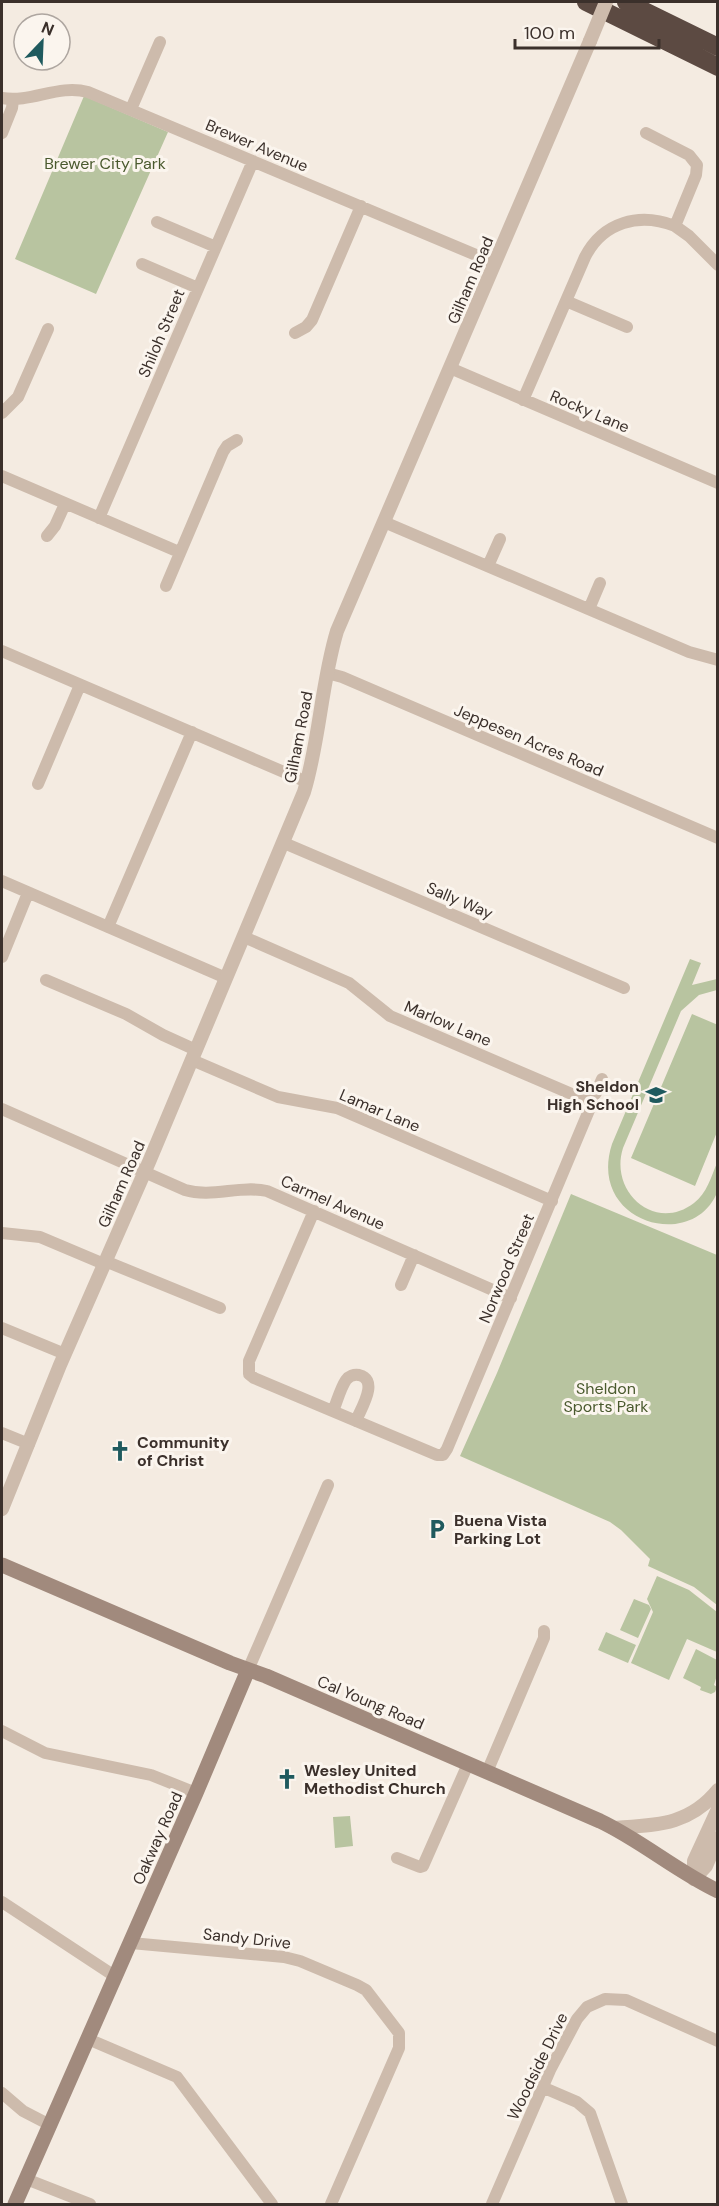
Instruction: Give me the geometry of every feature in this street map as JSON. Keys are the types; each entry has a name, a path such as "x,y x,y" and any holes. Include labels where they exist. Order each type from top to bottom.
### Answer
{"highway":[{"path":"586,2 717,67"},
{"path":"626,2 717,47"}],"main road":[{"name":"Cal Young Road","path":"2,1565 613,1827 694,1879 717,1891"},
{"name":"Oakway Road","path":"15,2205 248,1670"}],"street":[{"name":"Gilham Road","path":"2,1509 65,1354 284,843 307,782 337,632 606,2"},
{"path":"131,109 160,42"},
{"name":"Brewer Avenue","path":"7,99 71,89 88,92 495,263"},
{"path":"2,133 11,112 7,99"},
{"path":"646,133 689,155 697,165 696,175 675,226"},
{"name":"Shiloh Street","path":"99,518 253,161"},
{"path":"295,333 306,327 312,320 361,206"},
{"path":"523,400 588,251 608,229 628,221 658,220 675,226 689,236 717,265"},
{"path":"157,222 216,247"},
{"path":"142,264 198,288"},
{"path":"566,301 627,327"},
{"path":"2,413 18,397 48,329"},
{"name":"Rocky Lane","path":"450,369 717,483"},
{"path":"166,586 223,452 227,446 237,440"},
{"path":"2,477 179,552"},
{"path":"47,536 55,526 65,504"},
{"path":"384,522 689,652 717,660"},
{"path":"488,566 500,539"},
{"path":"589,609 600,583"},
{"path":"2,651 307,782"},
{"name":"Jeppesen Acres Road","path":"327,673 717,838"},
{"path":"38,784 80,685"},
{"path":"108,927 192,732"},
{"name":"Sally Way","path":"284,843 624,988"},
{"path":"2,881 226,978"},
{"path":"2,957 28,893"},
{"name":"Marlow Lane","path":"244,937 349,983 390,1016 584,1100"},
{"name":"Lamar Lane","path":"46,980 126,1014 194,1055 278,1097 338,1108 552,1201"},
{"path":"584,1100 596,1093 602,1079"},
{"name":"Norwood Street","path":"356,1421 437,1455 445,1453 590,1114 590,1108 584,1100"},
{"name":"Carmel Avenue","path":"2,1109 191,1191 208,1193 264,1190 511,1298"},
{"path":"314,1211 249,1361 248,1371 254,1378 356,1421 369,1391 368,1382 362,1376 354,1375 347,1378 333,1411"},
{"path":"2,1233 40,1237 220,1308"},
{"path":"401,1285 414,1255"},
{"path":"2,1328 65,1354"},
{"path":"2,1433 29,1444"},
{"name":"Oakway Road","path":"248,1670 328,1485"},
{"path":"487,1772 544,1638 544,1631"},
{"path":"2,1731 45,1753 151,1776 196,1793"},
{"path":"397,1858 418,1867 423,1866 468,1764"},
{"path":"613,1827 651,1825 677,1820 699,1809 717,1790"},
{"path":"694,1879 694,1861 717,1809"},
{"path":"694,1879 706,1866 717,1838"},
{"path":"2,1902 116,1977"},
{"name":"Sandy Drive","path":"130,1943 288,1957 357,1985 369,1993 399,2033 399,2048 331,2205"},
{"name":"Woodside Drive","path":"492,2205 543,2087 577,2019 596,1995 626,2000 717,2041"},
{"path":"88,2039 177,2077 272,2205"},
{"path":"543,2087 577,2102 591,2113 622,2205"},
{"path":"2,2093 23,2111 50,2125"},
{"path":"27,2179 90,2205"}],"green space":[{"name":"Brewer City Park","path":"84,96 168,132 96,294 15,259"},
{"path":"690,959 701,963 692,985 717,979 717,990 699,995 681,1011 623,1148 620,1164 629,1193 651,1210 664,1213 679,1211 694,1203 708,1184 717,1163 716,1195 703,1212 685,1222 665,1224 644,1220 627,1209 614,1192 608,1171 612,1144"},
{"path":"692,1014 718,1025 717,1132 695,1186 631,1158"},
{"name":"Sheldon Sports Park","path":"571,1194 717,1255 717,1605 694,1587 648,1566 650,1559 610,1522 460,1456"},
{"path":"657,1576 689,1590 717,1612 717,1652 687,1639 669,1680 631,1663 653,1612 647,1599"},
{"path":"634,1599 649,1605 651,1609 638,1638 620,1630"},
{"path":"606,1632 636,1645 628,1663 598,1650"},
{"path":"696,1649 717,1660 714,1685 717,1687 711,1694 700,1690 701,1687 683,1678"},
{"path":"350,1816 353,1846 335,1848 333,1817"}],"place":[{"name":"Sheldon High School","path":"656,1095"},
{"name":"Community of Christ","path":"120,1451"},
{"name":"Buena Vista Parking Lot","path":"437,1529"},
{"name":"Wesley United Methodist Church","path":"287,1779"}]}
